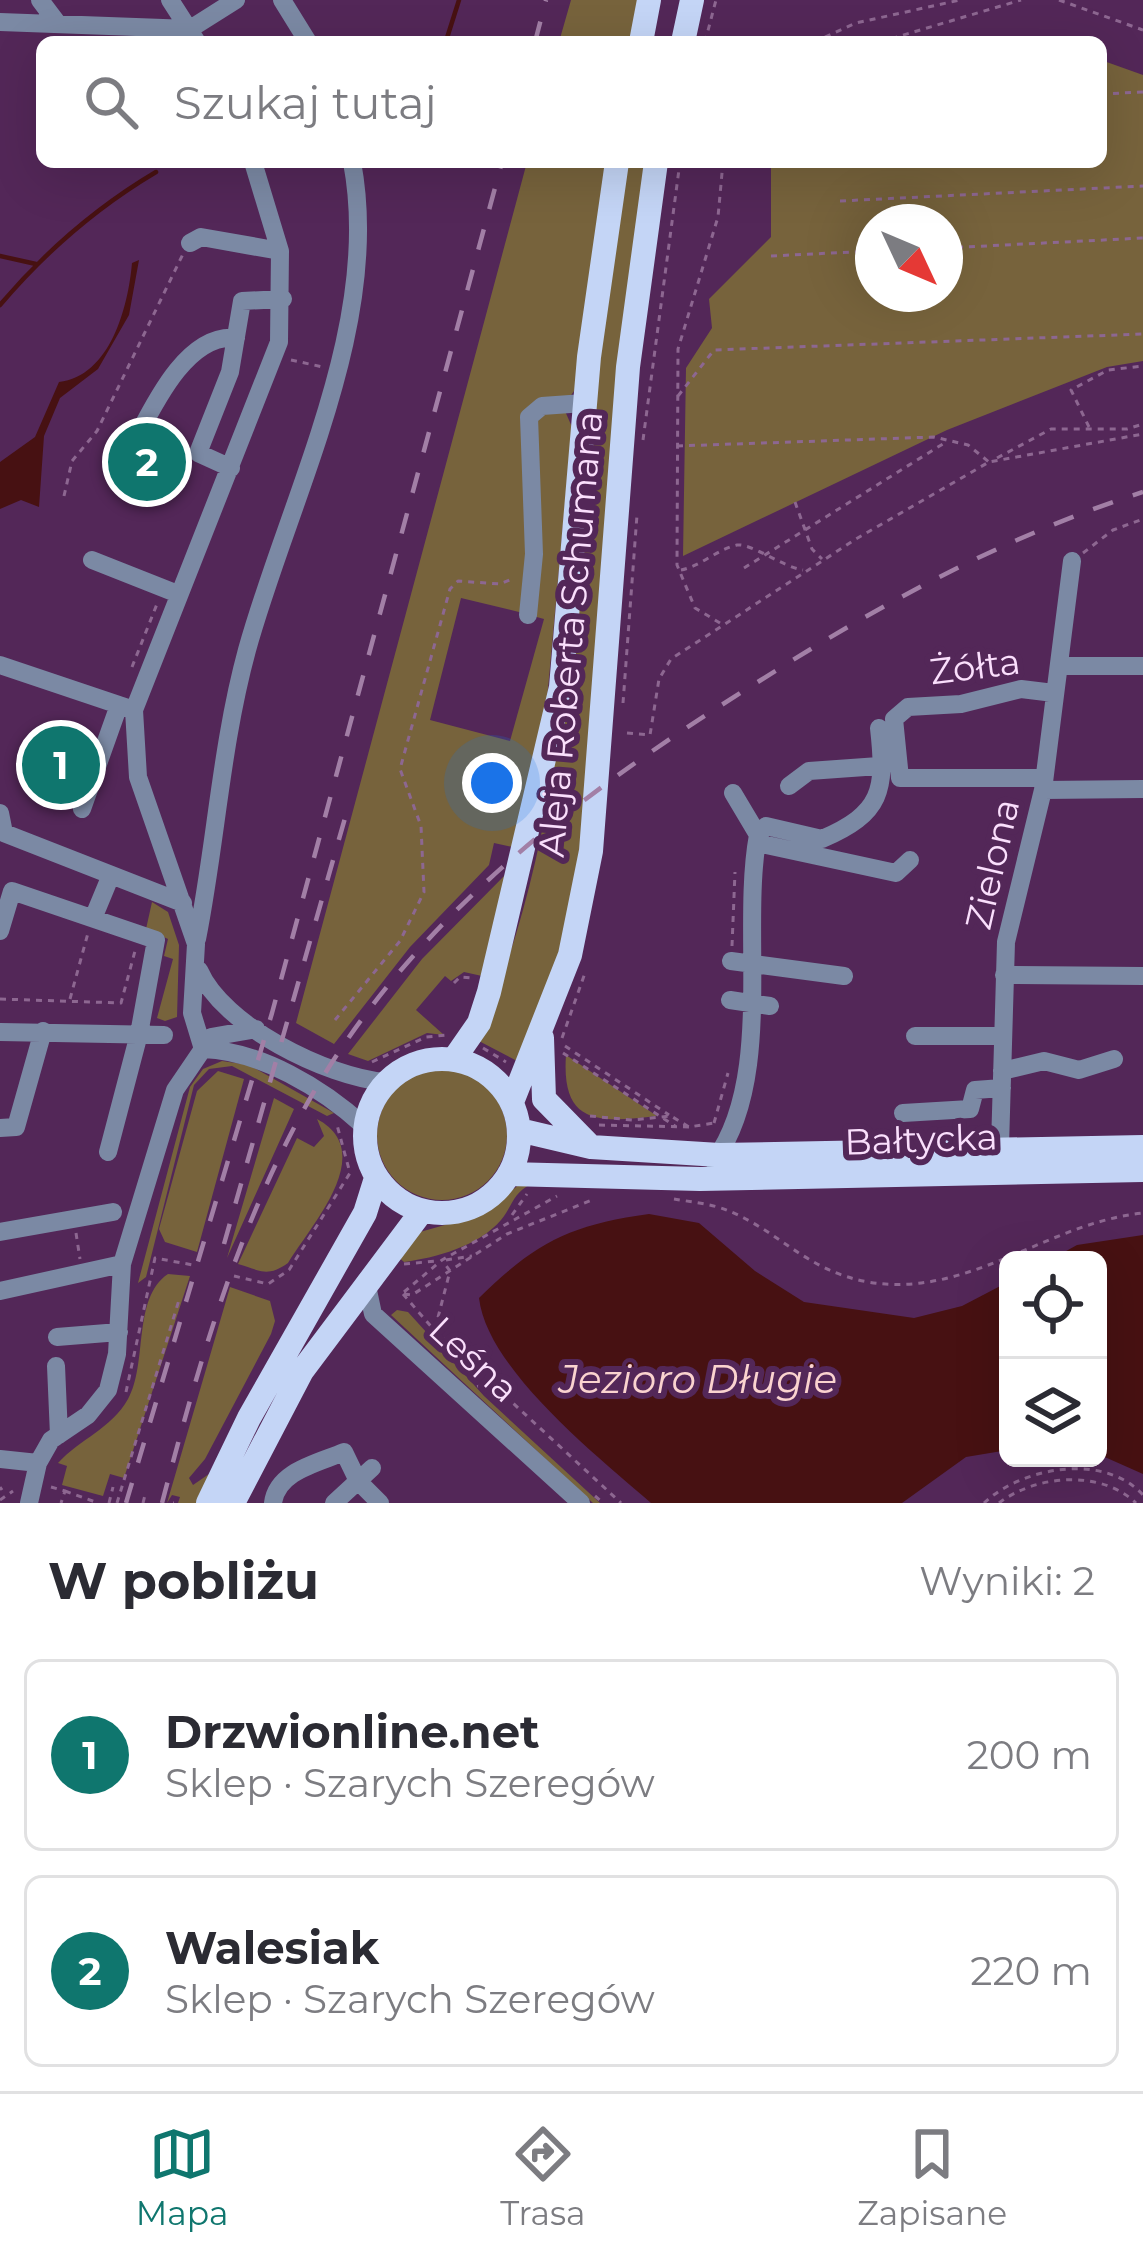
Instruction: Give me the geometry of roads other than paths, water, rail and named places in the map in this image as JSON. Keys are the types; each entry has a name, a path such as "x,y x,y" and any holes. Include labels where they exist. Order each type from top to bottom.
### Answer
{"main road":[{"path":"641,36 649,0"},
{"path":"684,36 692,0"},
{"name":"Aleja Roberta Schumana","path":"462,1045 479,1023 489,992 553,729 584,404 616,168"},
{"name":"Aleja Roberta Schumana","path":"512,1102 549,1042 591,851 628,368 655,168"},
{"path":"549,1042 544,1099 591,1147"},
{"path":"462,1045 512,1102 520,1130 509,1174 497,1190 463,1211 422,1211 396,1199 376,1178 353,1121 386,1082 462,1045"},
{"name":"Bałtycka","path":"520,1130 591,1147 719,1154 1143,1147"},
{"name":"Bałtycka","path":"509,1174 700,1179 1143,1170"},
{"path":"208,1503 249,1418 359,1225 376,1178"},
{"path":"233,1503 273,1418 327,1334 422,1211"}],"street":[{"path":"40,0 58,24"},
{"path":"170,0 194,35"},
{"path":"0,22 194,35 236,0"},
{"path":"282,0 304,36"},
{"path":"82,809 178,594 274,357 283,299 280,251 255,168"},
{"path":"203,1049 192,1013 196,944 232,712 336,369 355,253 352,168"},
{"path":"190,243 201,237 280,251"},
{"path":"231,467 198,453 230,372 242,301 283,299"},
{"path":"137,437 158,397 203,344 217,336 236,338"},
{"path":"528,615 534,554 529,417 542,406 584,404"},
{"path":"92,560 178,594"},
{"name":"Zielona","path":"1000,1146 1004,976 1062,666 1072,561"},
{"path":"0,665 126,708"},
{"path":"1062,666 1143,666"},
{"name":"Żółta","path":"1042,784 900,778 894,719 908,707 962,704 1021,688 1054,692"},
{"path":"126,708 138,777 196,944"},
{"path":"761,833 822,839 854,825 879,799 879,728"},
{"path":"789,786 809,771 879,766"},
{"path":"1042,784 1143,789"},
{"path":"733,793 761,833 896,873 910,860"},
{"path":"0,813 4,833 183,903"},
{"path":"700,1179 737,1118 762,1007 741,962 761,833"},
{"path":"94,916 111,875"},
{"path":"0,932 6,888 94,916 113,930 156,940 139,1034 108,1152"},
{"path":"741,962 844,976"},
{"path":"197,965 214,998 256,1029 342,1076 386,1082"},
{"path":"1004,976 1143,976"},
{"path":"730,1000 762,1007"},
{"path":"29,1503 38,1463 59,1435 103,1399 119,1332 122,1264 176,1090 220,1032 256,1029"},
{"path":"0,1128 16,1127 44,1031"},
{"path":"0,1032 164,1036"},
{"path":"915,1036 1003,1036"},
{"path":"203,1049 256,1059 337,1102 353,1121"},
{"path":"903,1113 970,1109 975,1090 1044,1061 1079,1070 1114,1059"},
{"path":"975,1173 1000,1146"},
{"path":"0,1232 113,1212"},
{"path":"0,1291 122,1264"},
{"name":"Leśna","path":"366,1281 373,1314 581,1503"},
{"name":"Leśna","path":"327,1334 373,1314"},
{"path":"58,1336 119,1332"},
{"path":"56,1366 59,1435"},
{"path":"273,1503 281,1483 296,1472 344,1452 365,1475 380,1503"},
{"path":"0,1459 38,1463"},
{"path":"334,1503 365,1475"}],"water":[{"path":"139,260 129,315 98,369 60,398 44,436 39,507 21,500 0,509 0,462 35,437 59,382 77,377 103,354 121,319 132,263"},
{"name":"Jezioro Długie","path":"649,1214 699,1223 755,1271 804,1302 914,1318 962,1306 999,1287 999,1452 966,1457 902,1503 651,1503 575,1437 523,1382 502,1354 479,1298 537,1250 597,1224"},
{"path":"1143,1235 1143,1474 1107,1458 1107,1251 1066,1251 1077,1245"}],"waterway":[{"path":"448,36 459,0"},
{"path":"0,305 73,232 156,172"},
{"path":"0,256 36,264"}],"railway":[{"path":"537,36 546,0"},
{"path":"126,1503 272,1013 500,168"},
{"path":"162,1503 220,1302 279,1158 345,1042 446,920 504,866 628,768 807,652 899,598 994,551 1143,492"},
{"path":"224,1244 347,811"}],"place":[{"name":"Walesiak","path":"147,462"},
{"name":"Drzwionline.net","path":"61,765"}]}
